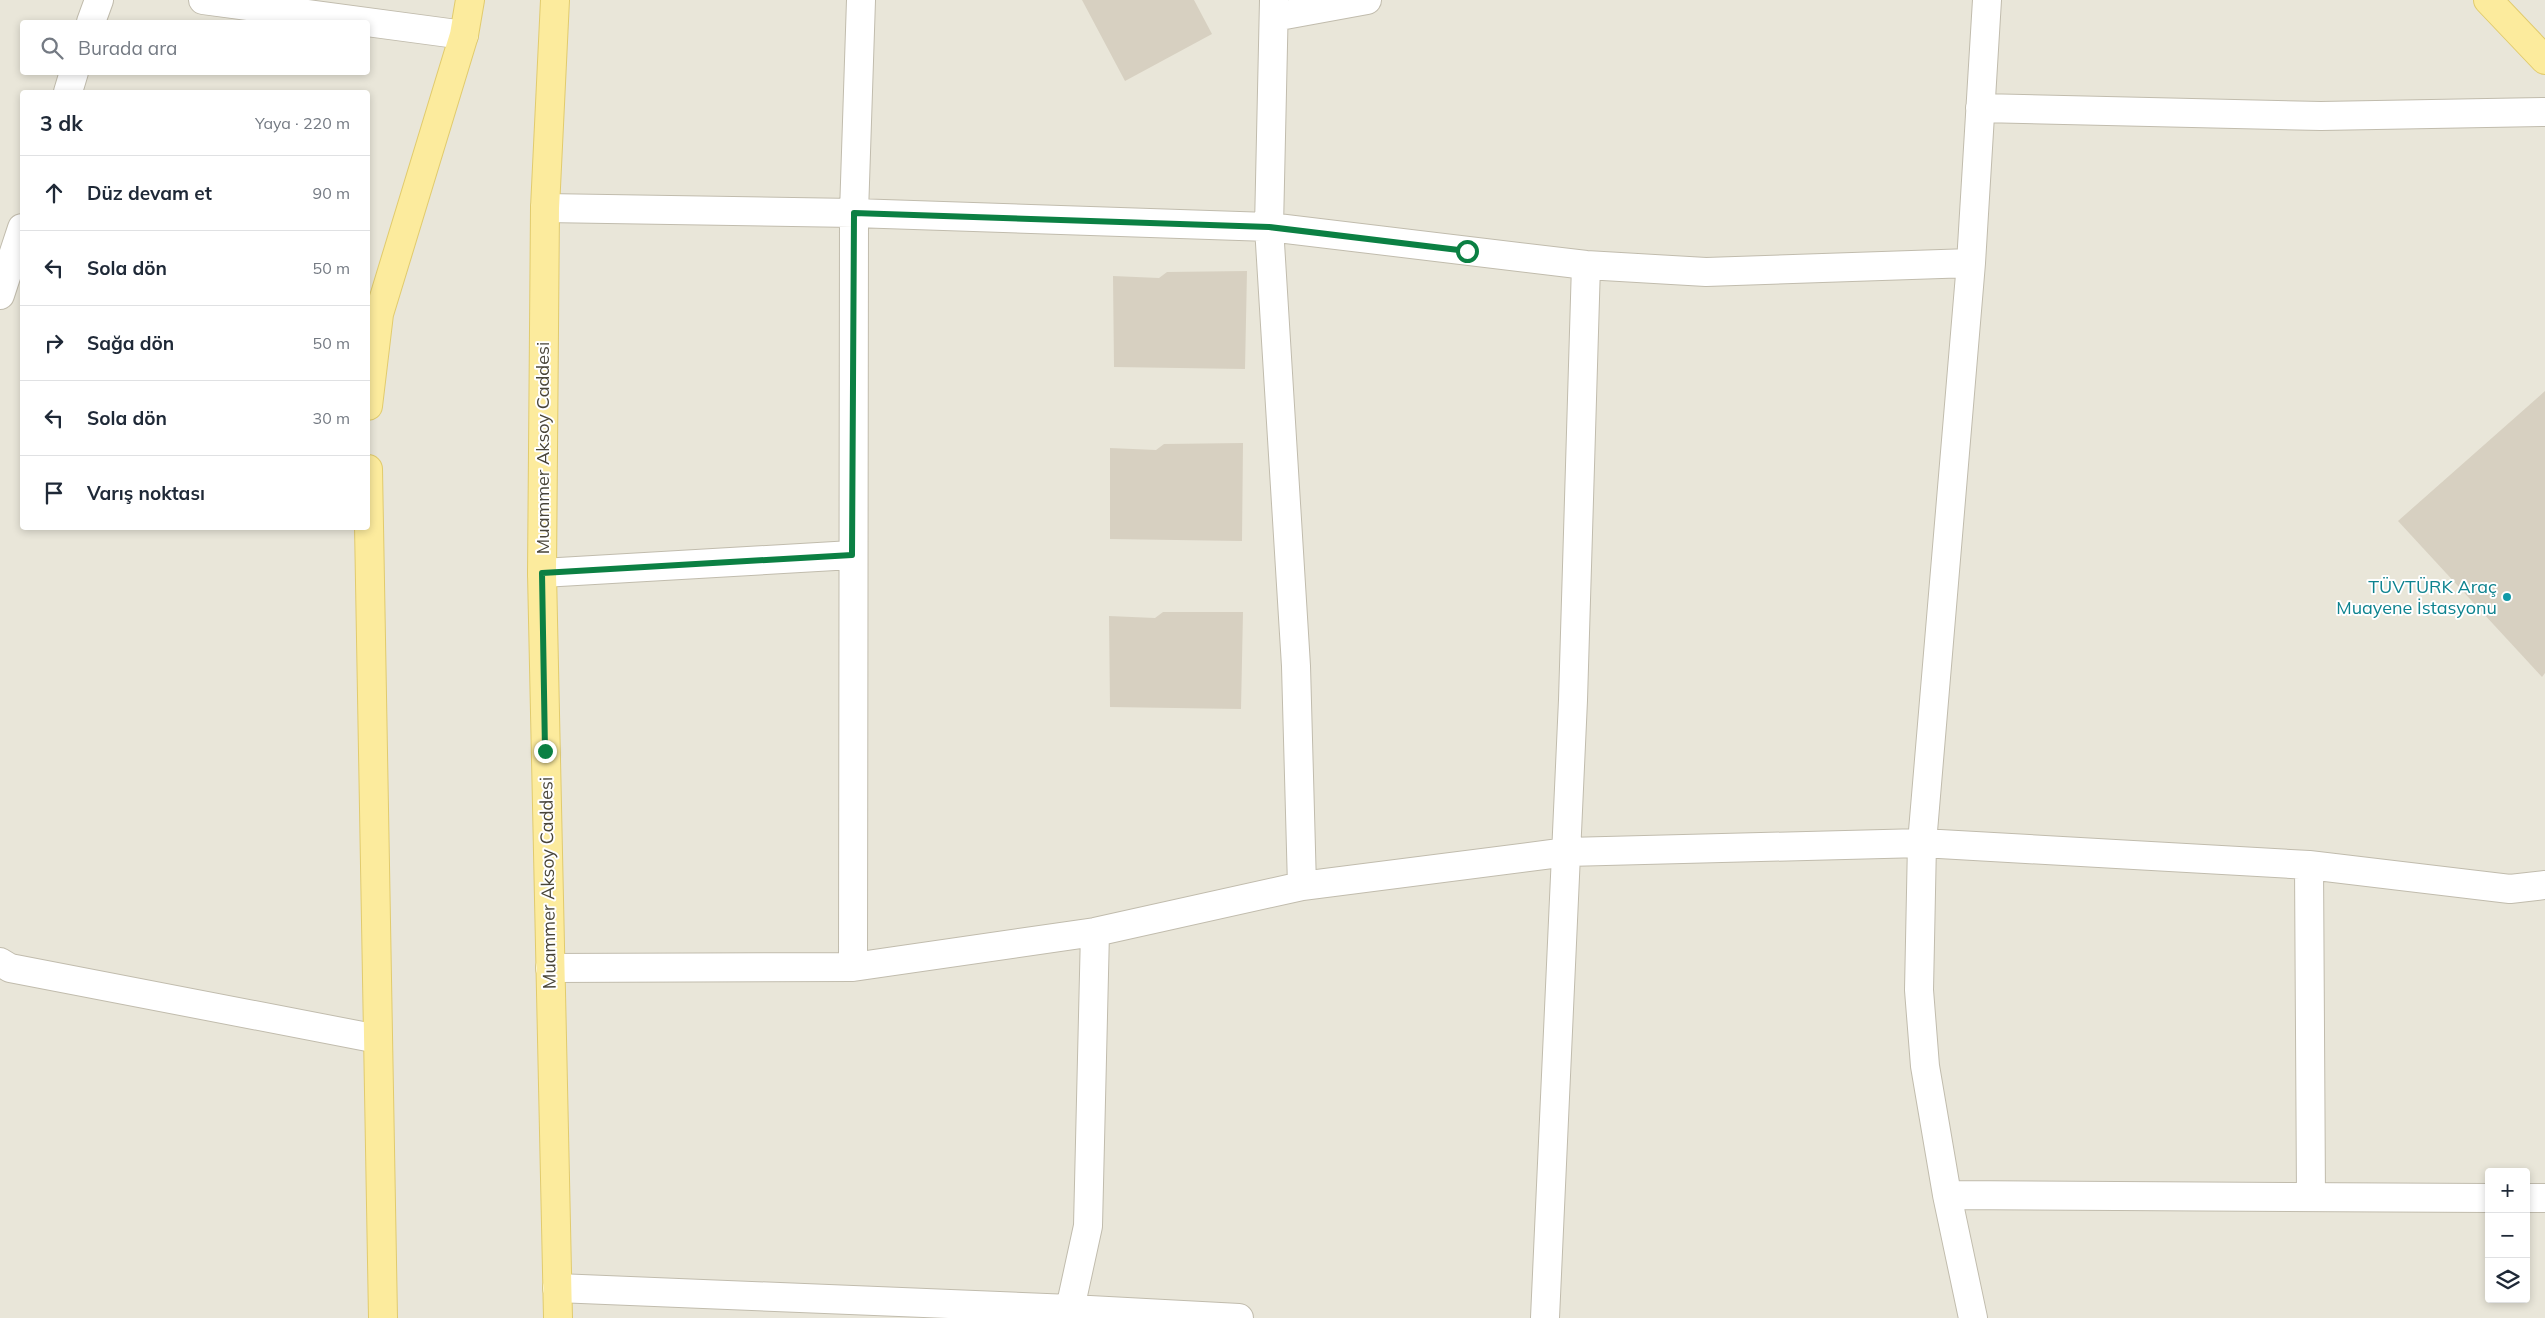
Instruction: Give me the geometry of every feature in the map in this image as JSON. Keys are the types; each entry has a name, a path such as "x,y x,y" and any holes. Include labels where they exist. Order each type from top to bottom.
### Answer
{"main road":[{"path":"370,389 379,314 464,36 470,0"},
{"name":"Muammer Aksoy Caddesi","path":"555,0 544,208 542,573 558,1318"},
{"path":"2488,0 2545,60"},
{"path":"369,530 383,1318"}],"street":[{"path":"92,20 99,0"},
{"path":"203,0 348,20"},
{"path":"852,967 854,213 861,0"},
{"path":"1302,886 1296,666 1269,227 1274,8 1367,0"},
{"path":"1972,1318 1947,1195 1925,1066 1919,990 1922,843 1971,263 1987,0"},
{"path":"370,23 464,36"},
{"path":"69,90 73,75"},
{"path":"1980,108 2321,116 2545,112"},
{"path":"544,208 854,213 1269,227 1586,265 1706,272 1971,263"},
{"path":"0,295 20,234"},
{"path":"1546,1318 1567,852 1586,265"},
{"path":"542,573 852,555"},
{"path":"550,968 852,967 1095,932 1302,886 1567,852 1922,843 2309,865 2510,888 2545,885"},
{"path":"2309,865 2311,1197"},
{"path":"1070,1313 1088,1226 1095,932"},
{"path":"0,962 10,968 378,1039"},
{"path":"1947,1195 2485,1198"},
{"path":"2530,1198 2545,1198"},
{"path":"557,1288 1070,1313 1239,1318"}],"shaded area":[{"path":"0,0 2545,0 2545,1318 0,1318"}],"building":[{"path":"1082,0 1194,0 1212,34 1125,81"},
{"path":"1247,271 1245,369 1114,367 1113,276 1159,278 1167,272"},
{"name":"TÜVTÜRK Araç Muayene İstasyonu","path":"2545,391 2545,673 2542,677 2398,521"},
{"path":"1243,443 1242,541 1110,539 1110,448 1156,450 1164,444"},
{"path":"1163,612 1243,612 1241,709 1110,707 1109,616 1155,618"}],"place":[{"name":"TÜVTÜRK Araç Muayene İstasyonu","path":"2507,597"}],"route":[{"path":"545,751 542,573 852,555 854,213 1269,227 1467,251"}]}
